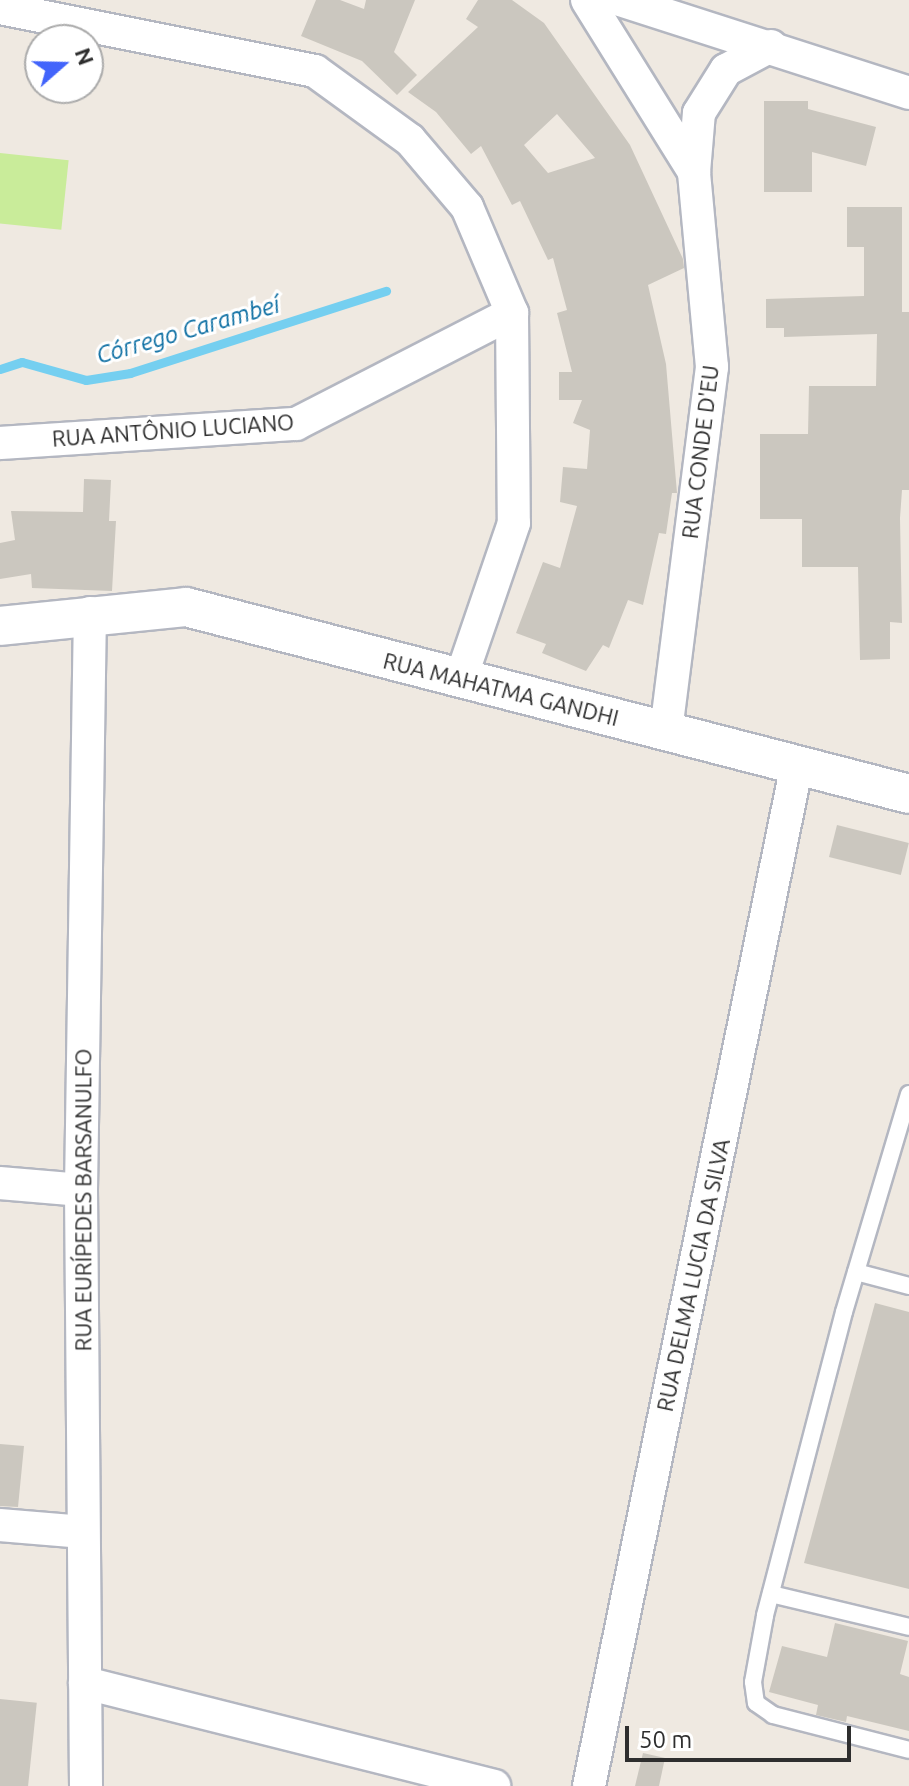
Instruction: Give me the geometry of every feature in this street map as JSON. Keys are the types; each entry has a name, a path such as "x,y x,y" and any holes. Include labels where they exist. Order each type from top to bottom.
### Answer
{"street":[{"name":"RUA CONDE D'EU","path":"587,0 694,172"},
{"path":"620,0 771,46 909,93"},
{"path":"0,8 315,71 410,140 467,207 512,313 514,523 461,678"},
{"name":"RUA CONDE D'EU","path":"666,731 712,367 694,172 699,113 726,70 771,46"},
{"name":"RUA ANTÔNIO LUCIANO","path":"0,443 296,424 512,313"},
{"name":"RUA MAHATMA GANDHI","path":"0,626 90,613 186,607 909,794"},
{"name":"RUA EURÍPEDES BARSANULFO","path":"86,1786 81,1190 90,613"},
{"name":"RUA DELMA LUCIA DA SILVA","path":"589,1786 797,765"},
{"path":"0,1183 81,1190"},
{"path":"0,1525 83,1532"},
{"path":"85,1683 494,1786"}],"lane":[{"path":"909,1094 856,1272 771,1594 753,1682 756,1703 773,1715 909,1750"},
{"path":"856,1272 909,1286"},
{"path":"771,1594 909,1627"}],"green space":[{"path":"0,153 69,160 61,230 0,223"}],"building":[{"path":"316,0 340,0 364,9 366,0 415,0 394,52 417,75 397,95 362,61 301,36"},
{"path":"478,0 512,0 544,23 630,145 683,259 684,268 648,285 666,364 677,493 672,493 666,534 659,533 643,605 628,600 609,648 603,645 586,671 542,653 546,644 516,633 543,562 560,568 577,506 560,502 563,467 587,469 590,430 573,423 582,400 559,400 559,372 572,372 557,313 567,310 553,258 548,260 520,201 512,205 481,146 471,154 436,112 408,92 478,27 466,19","holes":["557,114 595,158 548,173 524,145"]},
{"path":"764,101 808,101 808,109 876,127 866,166 812,152 812,192 764,192"},
{"path":"847,207 902,207 902,312 909,312 909,490 902,490 900,518 902,623 890,622 890,659 860,660 858,567 802,567 802,519 760,519 760,434 808,434 809,386 876,386 877,334 784,337 784,328 766,328 766,299 864,296 864,247 847,247"},
{"path":"84,479 111,480 109,521 116,521 112,591 32,588 31,574 0,579 0,543 15,540 11,511 83,512"},
{"path":"837,825 909,843 901,875 829,857"},
{"path":"875,1303 909,1312 909,1589 804,1563"},
{"path":"0,1444 24,1446 18,1507 0,1506"},
{"path":"835,1623 908,1641 900,1674 909,1677 909,1731 847,1716 846,1722 816,1715 818,1705 769,1692 782,1646 827,1657"},
{"path":"0,1699 37,1703 28,1786 0,1786"},
{"path":"643,1753 665,1758 659,1786 635,1786"}],"waterway":[{"name":"Córrego Carambeí","path":"0,369 22,362 86,380 130,373 386,291"}]}
